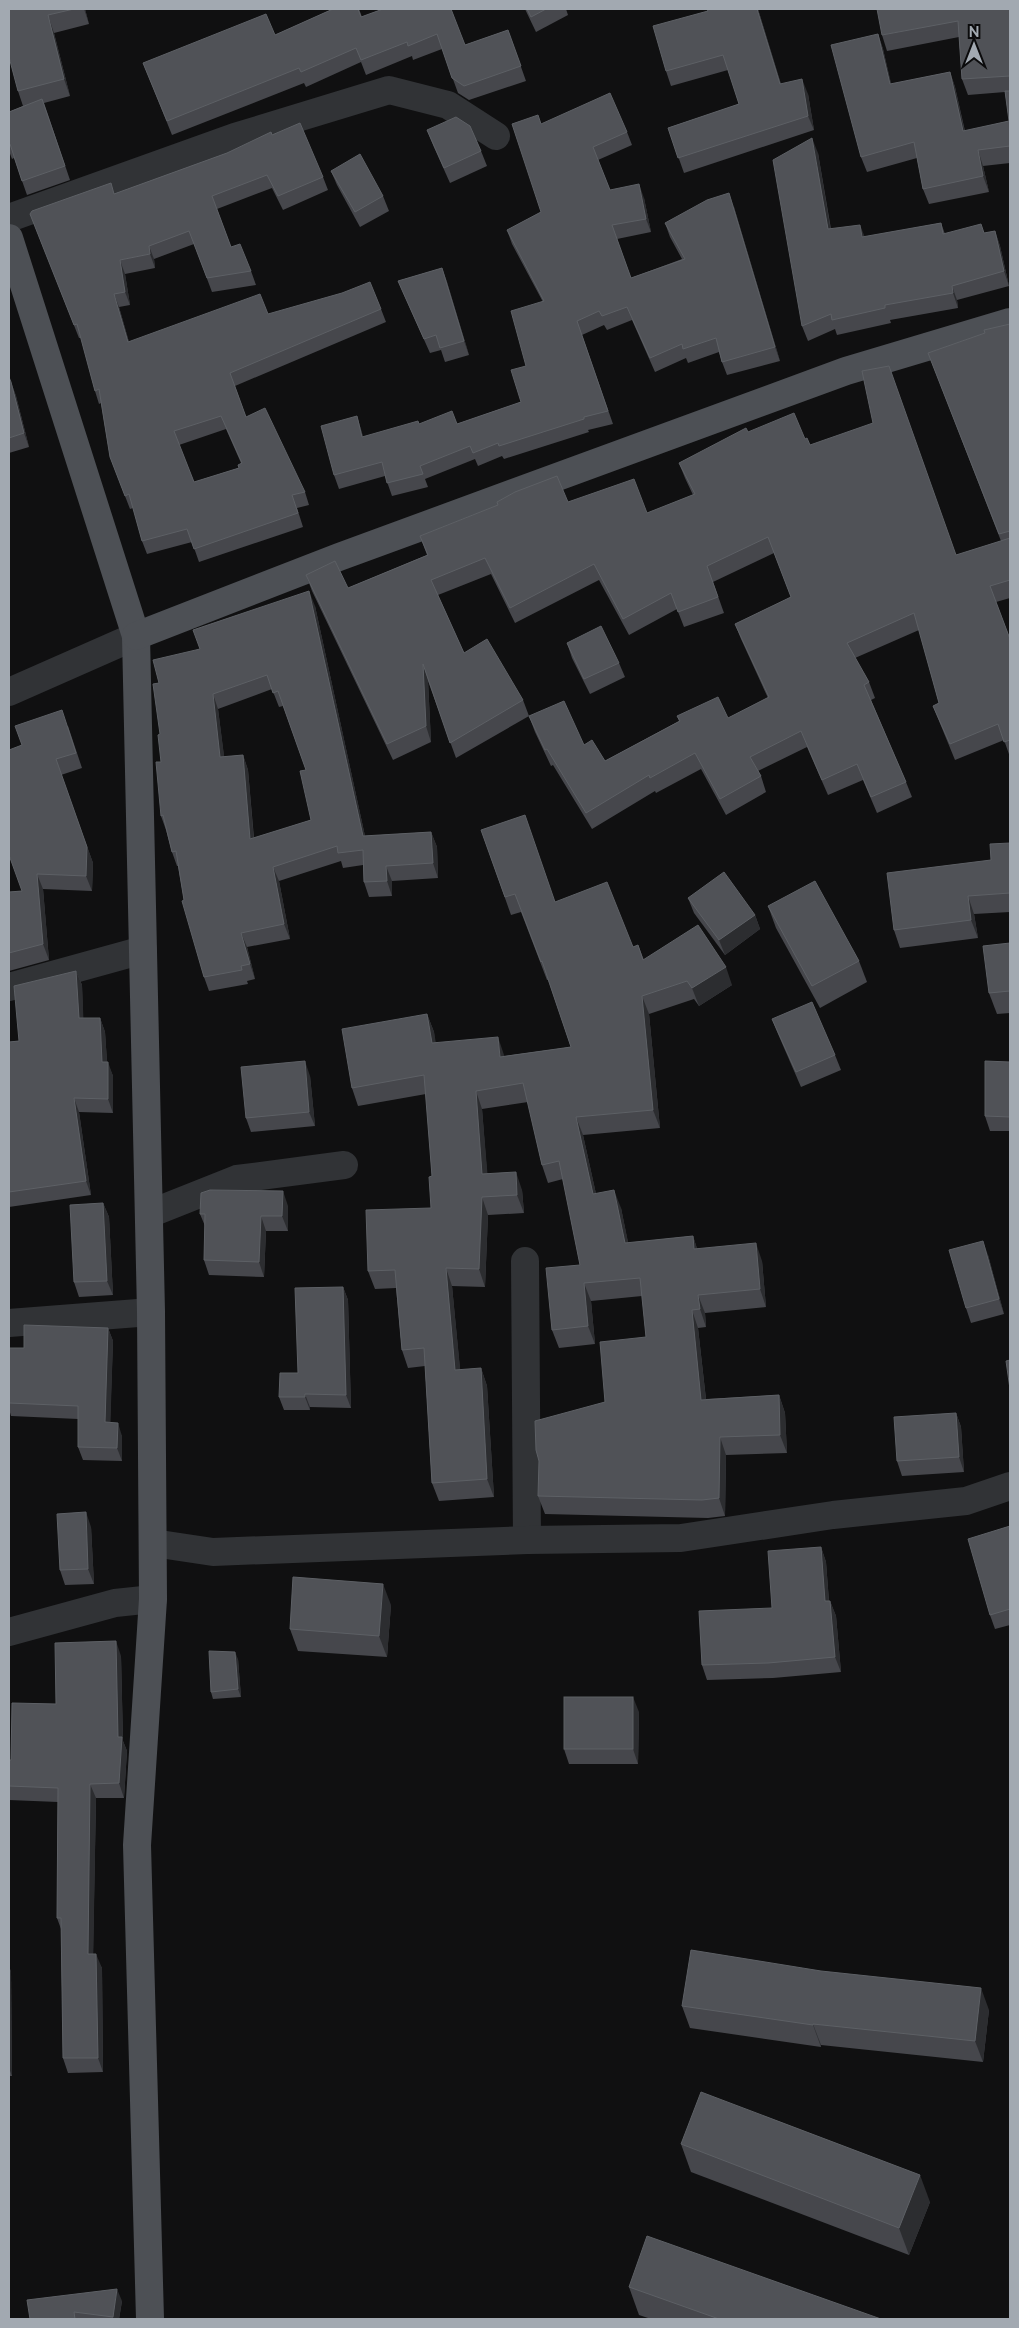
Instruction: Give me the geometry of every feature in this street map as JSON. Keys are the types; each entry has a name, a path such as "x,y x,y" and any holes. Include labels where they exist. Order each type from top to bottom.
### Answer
{"main road":[{"path":"9,238 136,636 151,1312 153,1543 153,1599 136,1845 150,2319"},
{"path":"136,636 339,557 846,371 1010,322"}],"street":[{"path":"9,218 235,137 389,90 448,106 496,136"},
{"path":"9,692 136,636"},
{"path":"9,987 143,950"},
{"path":"149,1214 237,1180 344,1165"},
{"path":"525,1261 526,1540"},
{"path":"9,1323 151,1312"},
{"path":"153,1543 213,1552 526,1540 681,1538 833,1514 966,1501 1010,1486"},
{"path":"9,1632 115,1603 153,1599"}],"building":[{"path":"9,9 74,9 48,15 64,79 18,91 9,57"},
{"path":"333,9 358,9 361,17 383,9 451,9 465,45 508,30 521,66 464,86 452,78 437,34 408,46 407,42 361,60 356,48 301,72 299,68 167,121 143,63 266,14 275,35"},
{"path":"527,9 546,9 531,17"},
{"path":"707,9 757,9 780,84 802,79 808,116 678,158 668,128 739,104 723,55 666,71 653,26 708,11"},
{"path":"877,9 1010,9 1010,76 962,79 958,21 882,35"},
{"path":"878,34 890,84 950,72 963,131 1009,121 1005,91 1010,91 1010,146 978,150 983,176 923,189 914,142 861,157 831,45"},
{"path":"610,93 627,132 593,147 610,190 639,184 646,219 612,225 631,278 685,259 665,223 707,200 729,193 775,347 722,362 716,338 683,349 682,344 650,358 627,307 602,316 599,311 577,321 608,411 584,417 584,419 499,446 498,443 473,453 470,446 420,466 423,474 387,483 382,462 334,475 321,426 357,416 362,437 418,421 419,424 452,411 457,424 521,402 511,370 526,366 511,311 544,301 507,230 541,212 512,124 538,115 541,124"},
{"path":"42,99 65,166 22,181 9,144 9,112"},
{"path":"456,117 470,126 481,151 444,168 427,130"},
{"path":"300,123 323,177 278,196 267,175 212,196 231,247 240,244 251,271 207,278 189,231 149,246 150,254 120,260 125,292 114,294 128,342 260,294 268,314 342,293 370,282 381,309 230,373 246,417 265,408 305,492 292,495 298,513 194,549 187,529 142,541 129,494 125,496 110,457 99,389 95,391 77,324 74,325 30,214 32,211 111,183 114,194 227,153 271,132 272,135","holes":["221,416 242,463 238,465 239,468 194,482 174,431"]},
{"path":"812,138 828,229 860,225 862,237 941,223 943,234 981,224 984,233 995,231 1004,271 952,286 953,293 885,305 885,308 832,320 831,314 802,326 773,160"},
{"path":"360,154 383,196 355,212 331,171"},
{"path":"442,268 464,341 440,348 436,335 424,339 398,281"},
{"path":"1010,324 1010,531 999,534 928,353 985,333 984,330"},
{"path":"889,366 956,555 1010,538 1010,580 990,586 1010,639 1010,740 1004,742 998,724 950,744 933,706 939,703 914,613 847,643 869,682 864,685 906,782 871,797 857,764 822,780 801,731 750,757 761,776 720,799 695,753 650,778 649,775 586,813 547,749 545,750 529,716 564,701 584,745 592,740 605,761 680,721 677,716 718,697 728,718 769,697 735,624 791,597 768,537 707,566 718,597 678,612 671,593 623,619 594,564 510,608 485,558 431,580 464,653 487,639 523,700 450,743 423,664 426,726 387,744 306,575 335,561 348,588 428,555 420,536 498,505 497,502 515,492 557,476 568,502 634,479 647,513 695,494 679,463 746,428 748,432 794,413 805,439 807,438 810,445 873,423 862,371"},
{"path":"9,377 24,433 9,438"},
{"path":"309,591 363,836 431,832 433,863 386,866 387,881 364,882 363,850 338,853 337,846 273,867 284,924 241,933 250,964 241,966 242,970 204,977 182,901 184,900 176,851 172,852 163,815 161,816 156,762 161,762 158,735 160,734 153,684 159,683 153,660 200,649 193,630","holes":["267,675 273,693 278,691 306,770 300,771 311,820 250,839 243,755 220,757 213,694"]},
{"path":"601,626 619,663 584,679 567,643"},
{"path":"62,710 76,753 56,759 87,847 86,876 37,874 43,944 9,953 9,892 22,891 9,855 9,750 22,745 15,726"},
{"path":"525,815 555,902 607,882 633,947 638,945 643,960 698,925 726,967 692,988 687,981 642,996 653,1110 576,1117 593,1194 614,1190 625,1243 693,1236 694,1249 756,1243 760,1289 698,1295 700,1309 692,1310 701,1400 779,1395 780,1435 720,1437 719,1498 702,1500 538,1496 539,1461 536,1450 535,1421 605,1402 600,1342 646,1337 640,1278 584,1283 588,1326 552,1330 546,1268 580,1265 559,1161 542,1165 523,1083 476,1091 482,1174 516,1172 517,1195 482,1197 479,1269 446,1268 455,1370 481,1368 487,1479 432,1483 424,1348 402,1350 395,1270 368,1271 366,1210 431,1208 429,1177 432,1176 424,1075 352,1088 342,1029 427,1014 432,1043 498,1037 500,1057 571,1047 542,961 515,894 505,897 481,830"},
{"path":"1010,843 1010,893 968,896 971,920 894,930 887,873 991,860 990,844"},
{"path":"724,872 755,915 719,940 688,898"},
{"path":"815,881 859,961 812,986 768,906"},
{"path":"1010,943 1010,991 989,993 983,946"},
{"path":"76,971 79,1018 100,1018 102,1062 108,1062 108,1099 74,1098 86,1181 9,1192 9,1042 19,1041 14,986"},
{"path":"812,1002 835,1055 796,1072 772,1019"},
{"path":"305,1061 309,1112 246,1118 241,1067"},
{"path":"985,1061 1010,1062 1010,1117 985,1116"},
{"path":"210,1190 283,1191 282,1216 261,1216 259,1262 204,1260 205,1214 200,1214 201,1193"},
{"path":"103,1203 107,1281 74,1282 70,1205"},
{"path":"983,1241 999,1299 966,1308 949,1250"},
{"path":"343,1287 346,1395 305,1394 305,1397 279,1397 280,1373 298,1373 295,1288"},
{"path":"24,1325 108,1328 105,1422 118,1423 117,1448 78,1447 78,1406 9,1403 9,1348 24,1348"},
{"path":"1010,1360 1010,1389 1006,1361"},
{"path":"956,1413 959,1457 897,1461 894,1417"},
{"path":"86,1512 88,1569 60,1570 57,1514"},
{"path":"1010,1526 1010,1609 990,1615 968,1539"},
{"path":"821,1547 825,1601 830,1601 835,1657 768,1663 702,1665 699,1611 772,1608 768,1551"},
{"path":"293,1577 383,1584 379,1636 290,1629"},
{"path":"116,1641 118,1737 122,1737 119,1783 90,1784 88,1954 96,1954 98,2058 63,2058 61,1918 57,1918 58,1788 9,1786 12,1703 56,1704 55,1643"},
{"path":"209,1651 235,1652 238,1689 211,1692"},
{"path":"564,1697 633,1697 633,1749 564,1749"},
{"path":"691,1950 821,1971 981,1988 975,2041 813,2025 682,2006"},
{"path":"701,2092 920,2175 899,2228 681,2144"},
{"path":"647,2236 881,2319 719,2319 629,2287"},
{"path":"117,2289 113,2317 74,2312 75,2319 30,2319 27,2300"}]}
